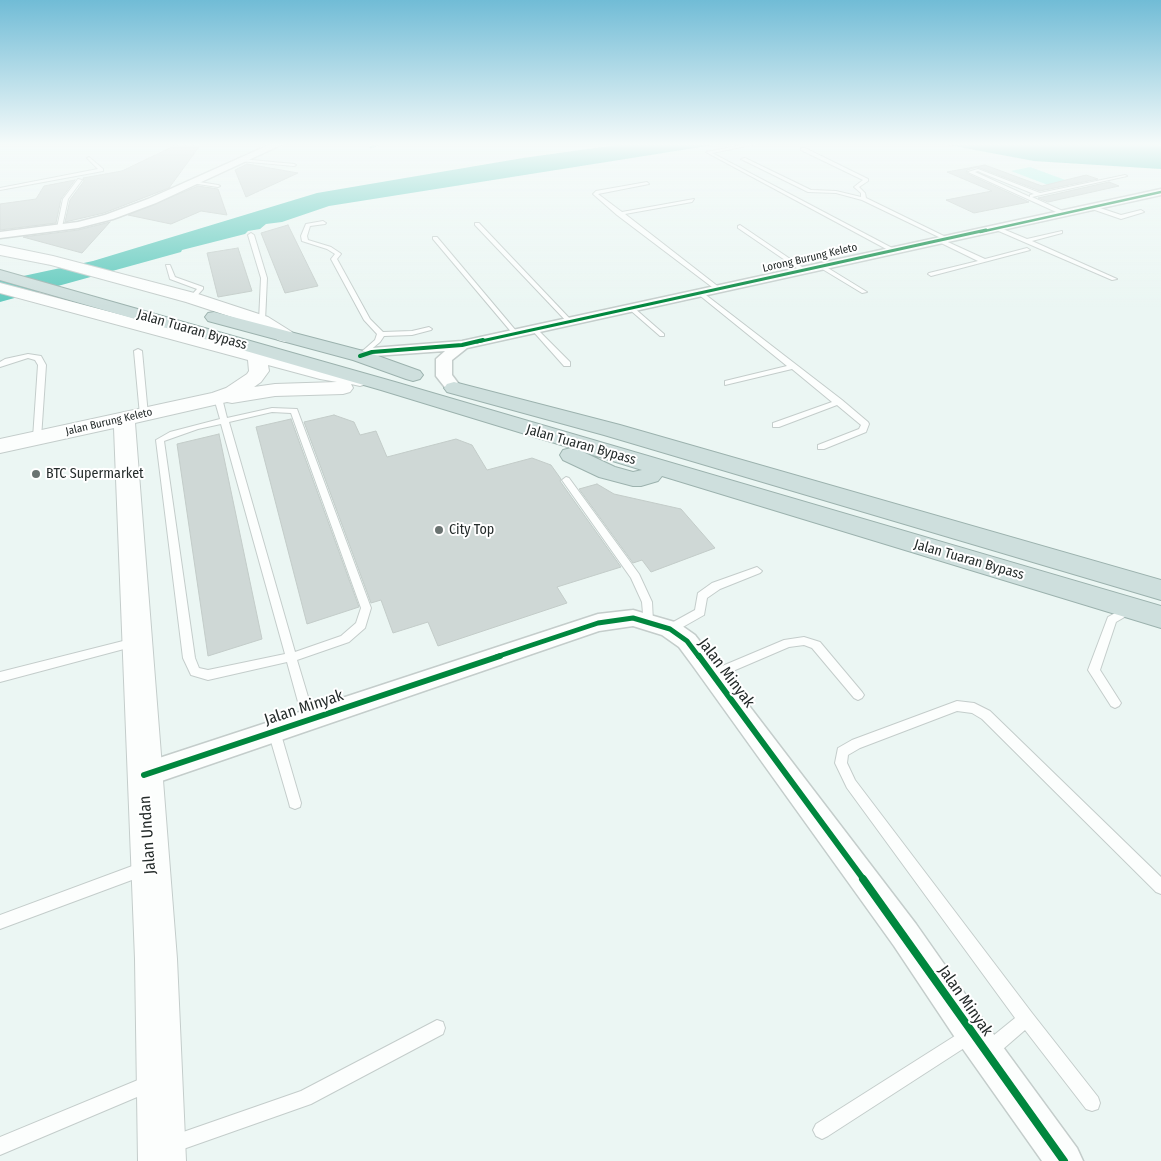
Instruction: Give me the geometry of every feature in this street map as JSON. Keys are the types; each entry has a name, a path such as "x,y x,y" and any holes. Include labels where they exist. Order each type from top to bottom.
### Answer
{"highway":[{"name":"Jalan Tuaran Bypass","path":"3,254 44,271 360,356 453,388 612,430 1161,590"},
{"name":"Jalan Tuaran Bypass","path":"4,280 55,290 388,386 508,423 522,436 549,445 620,477 642,479 650,476 657,467 1161,617"},
{"path":"453,388 473,399 632,446 656,460 657,467"},
{"path":"827,492 836,507 870,524 884,535"}],"street":[{"path":"0,235 41,230 109,217 158,198"},
{"name":"Lorong Burung Keleto","path":"360,356 372,352 462,345 892,250 1094,208 1130,198"},
{"path":"1132,198 1154,206"},
{"path":"41,230 9,240 3,254 69,265 192,298 262,321 286,336"},
{"path":"4,280 27,296 320,373 388,386"},
{"path":"453,388 444,376 444,358 451,351 462,345"},
{"name":"Jalan Burung Keleto","path":"218,398 233,392 254,378 259,372 257,356"},
{"name":"Jalan Burung Keleto","path":"0,446 218,398 275,390 388,386"},
{"name":"Jalan Undan","path":"134,417 138,641 144,775 151,866 162,1154"},
{"name":"Jalan Minyak","path":"144,775 598,623 633,618 659,625 687,641 905,935 1064,1161"}],"lane":[{"path":"59,227 67,198"},
{"path":"598,198 718,289"},
{"path":"795,198 892,250"},
{"path":"861,198 984,261"},
{"path":"1029,198 1065,214"},
{"path":"620,214 692,200"},
{"path":"1094,208 1121,217 1141,212"},
{"path":"323,223 308,225 304,236 305,241 329,248 338,254 334,259 367,320 381,334 404,334 429,329"},
{"path":"477,224 570,322"},
{"path":"740,227 803,270"},
{"path":"996,228 1114,279"},
{"path":"1027,241 1060,232"},
{"path":"251,235 264,278 262,321"},
{"path":"435,238 515,334"},
{"path":"931,274 1027,250"},
{"path":"168,266 172,278 201,288 192,298"},
{"path":"821,266 864,292"},
{"path":"700,293 865,424 863,430 821,447"},
{"path":"631,308 662,335"},
{"path":"534,329 567,364"},
{"path":"360,356 378,342 381,334"},
{"path":"134,417 138,351"},
{"path":"0,365 28,356 38,358 42,364 37,438"},
{"path":"728,383 792,367"},
{"path":"218,398 309,720"},
{"path":"776,425 839,402"},
{"path":"272,410 294,411 366,608 360,625 345,639 292,657 208,675 195,672 190,658 160,440 196,427 272,410"},
{"path":"566,480 635,577 659,625 700,612 702,596 716,586 757,571"},
{"path":"1115,703 1094,670 1112,620 1132,607"},
{"path":"0,677 138,641"},
{"path":"712,675 788,644 804,641 816,645 858,695"},
{"path":"1092,1103 1026,1018 852,784 841,762 842,752 856,744 957,706 974,708 986,716 1161,887"},
{"path":"274,731 294,803"},
{"path":"0,922 151,866"},
{"path":"822,1130 979,1042 1026,1018"},
{"path":"162,1154 305,1098 437,1028"},
{"path":"0,1146 160,1079"}],"water":[{"path":"300,198 378,198 329,206 282,222 266,224 260,229 248,231 245,234 0,302 0,281 93,261"}],"building":[{"path":"62,198 56,223 0,230 0,204 36,199"},
{"path":"71,198 143,198 104,213 65,222"},
{"path":"169,198 221,198 227,215 201,211 171,224 128,215"},
{"path":"955,198 1021,198 1029,202 974,213 946,200"},
{"path":"1038,198 1065,198 1048,202"},
{"path":"110,222 82,253 23,237 78,230"},
{"path":"288,225 318,286 285,293 261,233"},
{"path":"238,248 252,291 218,297 207,253"},
{"name":"City Top","path":"334,415 354,422 360,435 376,431 387,457 456,439 472,445 487,470 532,458 551,465 561,479 560,481 621,567 557,587 567,603 438,646 428,622 393,633 381,600 371,603 304,422"},
{"path":"291,419 359,607 307,624 256,427"},
{"path":"219,434 262,639 208,656 177,444"},
{"path":"597,484 614,494 681,509 715,548 651,572 642,560 633,563 579,489"}],"cycle path":[{"path":"360,356 372,352 462,345 1133,198"},
{"path":"144,775 598,623 633,618 670,629 687,641 701,659 905,935 972,1033 1064,1161"}],"place":[{"name":"BTC Supermarket","path":"36,474"},
{"name":"City Top","path":"439,530"}]}
